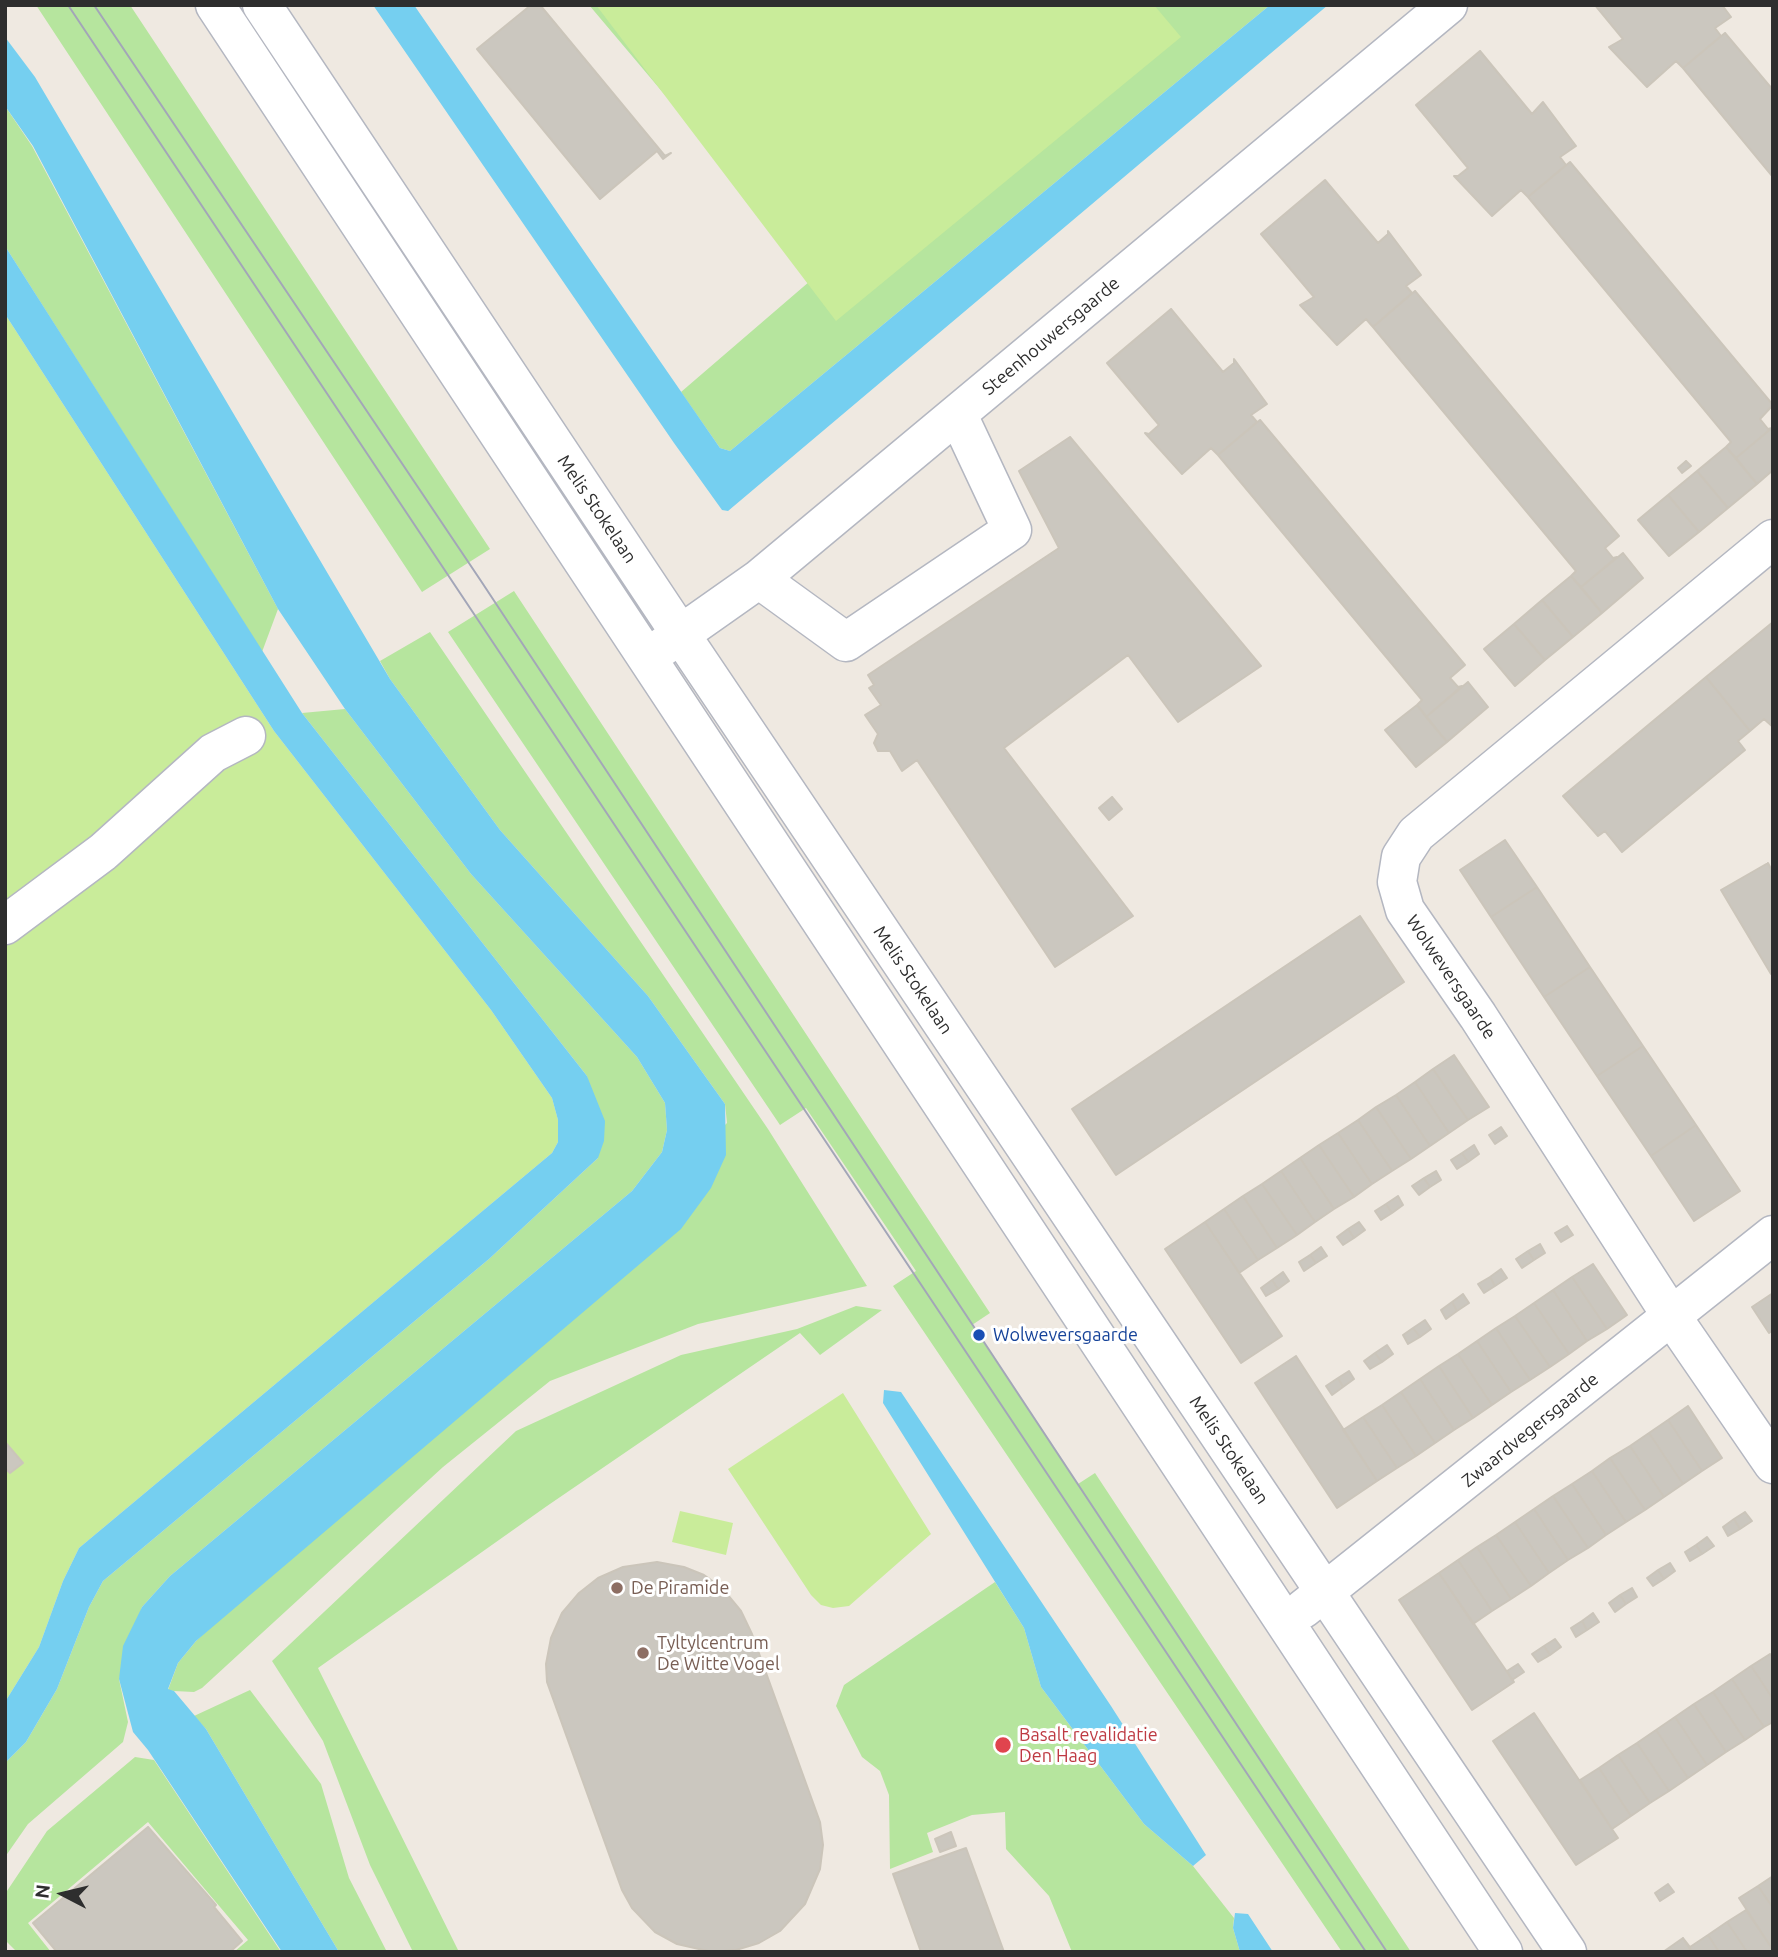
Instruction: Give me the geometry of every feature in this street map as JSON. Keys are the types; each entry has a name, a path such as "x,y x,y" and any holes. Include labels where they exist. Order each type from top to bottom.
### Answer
{"street":[{"path":"215,5 1503,1952"},
{"name":"Melis Stokelaan","path":"262,5 681,635 1567,1952"},
{"name":"Steenhouwersgaarde","path":"647,658 759,579 1448,5"},
{"path":"759,579 846,642 1012,530 958,415"},
{"name":"Wolweversgaarde","path":"1773,539 1416,834 1401,857 1397,882 1405,910 1478,1016 1672,1317 1773,1464"},
{"path":"5,925 103,852 213,753 246,736"},
{"name":"Zwaardvegersgaarde","path":"1285,1622 1325,1593 1773,1235"}],"green space":[{"path":"36,5 130,5 490,549 422,592"},
{"path":"589,5 1270,5 730,451 720,448 681,392 817,275"},
{"path":"596,5 1154,5 1181,37 836,321"},
{"path":"5,106 32,146 278,609 262,652 5,246"},
{"path":"5,314 274,731 491,1010 552,1098 558,1120 558,1142 552,1153 79,1548 63,1581 39,1647 5,1702"},
{"path":"514,591 990,1313 972,1325 1078,1484 1095,1473 1411,1952 1342,1952 893,1286 916,1271 806,1108 780,1125 448,632"},
{"path":"430,632 768,1129 867,1286 698,1324 550,1381 443,1467 202,1688 194,1692 168,1690 178,1663 196,1641 727,1123 725,1104 648,996 500,830 390,679 380,661"},
{"path":"345,709 471,874 637,1057 665,1103 667,1130 662,1152 632,1191 170,1576 142,1607 119,1679 128,1722 123,1742 28,1824 5,1857 5,1763 26,1742 57,1689 89,1607 103,1581 489,1259 598,1158 587,1076 302,713"},
{"path":"856,1306 882,1310 820,1355 800,1333 547,1506 318,1668 459,1952 413,1952 370,1865 323,1741 272,1661 516,1431 681,1355 797,1329"},
{"path":"843,1393 931,1534 849,1606 833,1608 821,1605 811,1595 728,1469"},
{"path":"680,1511 733,1523 726,1555 672,1542"},
{"path":"995,1582 1024,1628 1041,1687 1144,1824 1193,1866 1234,1918 1233,1928 1240,1952 1072,1952 1049,1896 1006,1849 1005,1812 972,1815 927,1833 933,1852 890,1869 889,1795 880,1771 862,1757 836,1706 844,1685"},
{"path":"250,1690 321,1784 349,1878 387,1952 339,1952 206,1729 194,1716"},
{"path":"135,1757 154,1760 281,1952 234,1952 248,1940 148,1822 28,1923 51,1952 17,1952 5,1940 5,1894 47,1831"}],"water":[{"path":"373,5 414,5 720,448 730,451 1270,5 1328,5 728,511 722,510 674,443"},
{"path":"5,37 35,77 390,679 500,830 648,996 725,1104 726,1155 711,1188 681,1229 196,1641 178,1663 168,1689 174,1691 206,1729 339,1952 282,1952 148,1750 133,1732 119,1679 123,1646 142,1607 170,1576 632,1191 662,1152 667,1130 665,1103 637,1057 471,874 345,709 278,609 33,146 5,106"},
{"path":"5,246 302,713 587,1076 605,1121 604,1141 598,1158 489,1259 103,1581 89,1607 57,1689 26,1742 5,1763 5,1702 39,1647 63,1581 79,1548 552,1153 558,1142 558,1120 552,1098 491,1010 274,731 5,314"},
{"path":"884,1390 901,1392 1111,1706 1206,1855 1193,1866 1144,1824 1041,1687 1024,1628 883,1403"},
{"path":"1235,1913 1248,1914 1273,1952 1240,1952 1233,1928"}],"building":[{"path":"531,5 540,5 665,156 671,153 663,159 657,151 600,199 477,49"},
{"path":"1595,5 1722,5 1731,17 1715,28 1721,36 1683,68 1676,61 1647,87 1609,47 1623,39"},
{"path":"1725,33 1773,90 1773,177 1683,68"},
{"path":"1480,51 1532,114 1543,102 1576,146 1560,157 1566,165 1528,197 1521,190 1492,216 1454,176 1468,168 1416,105"},
{"path":"1570,162 1773,405 1760,419 1768,429 1772,428 1736,458 1726,447 1731,442 1528,197"},
{"path":"1325,180 1378,243 1388,231 1421,275 1406,286 1412,293 1373,327 1366,319 1337,345 1300,305 1314,297 1261,234"},
{"path":"1415,291 1619,536 1605,548 1613,558 1617,557 1581,587 1571,576 1576,571 1373,327"},
{"path":"1171,309 1223,372 1234,363 1234,359 1267,404 1251,415 1257,422 1218,455 1211,448 1182,474 1145,433 1149,434 1159,425 1107,363"},
{"path":"1260,420 1465,665 1450,678 1458,687 1462,686 1426,717 1417,705 1422,700 1218,455"},
{"path":"1773,427 1773,470 1757,484 1736,458"},
{"path":"1070,437 1261,666 1178,722 1128,655 1004,748 1133,916 1055,967 917,760 902,771 890,751 878,751 874,743 878,734 865,715 881,705 869,688 874,685 868,675 1059,548 1019,471"},
{"path":"1726,447 1757,484 1728,508 1697,471"},
{"path":"1686,461 1691,466 1682,473 1678,468"},
{"path":"1697,471 1728,508 1699,532 1668,495"},
{"path":"1668,495 1699,532 1669,556 1638,520"},
{"path":"1623,553 1643,578 1602,613 1581,587"},
{"path":"1571,576 1602,613 1573,637 1542,600"},
{"path":"1542,600 1573,637 1545,660 1514,624"},
{"path":"1773,622 1773,727 1764,719 1750,731 1706,677"},
{"path":"1514,624 1545,660 1515,686 1484,649"},
{"path":"1706,677 1750,731 1738,741 1745,750 1622,852 1605,831 1598,836 1563,796"},
{"path":"1468,682 1488,707 1447,742 1426,717"},
{"path":"1417,705 1447,742 1416,767 1385,730"},
{"path":"1112,797 1122,809 1109,820 1099,808"},
{"path":"1505,840 1537,887 1491,917 1460,870"},
{"path":"1768,863 1773,873 1771,974 1721,890"},
{"path":"1537,887 1590,967 1544,997 1491,917"},
{"path":"1360,916 1404,982 1116,1175 1072,1109"},
{"path":"1590,967 1643,1046 1597,1076 1544,997"},
{"path":"1643,1046 1696,1125 1651,1156 1597,1076"},
{"path":"1454,1055 1489,1107 1468,1120 1433,1069"},
{"path":"1433,1069 1468,1120 1449,1133 1415,1082"},
{"path":"1415,1082 1449,1133 1430,1146 1396,1095"},
{"path":"1396,1095 1430,1146 1411,1159 1376,1107"},
{"path":"1376,1107 1411,1159 1392,1171 1358,1120"},
{"path":"1358,1120 1392,1171 1372,1184 1338,1133"},
{"path":"1696,1125 1740,1191 1694,1221 1651,1156"},
{"path":"1501,1127 1507,1136 1495,1144 1489,1135"},
{"path":"1338,1133 1372,1184 1354,1197 1319,1145"},
{"path":"1319,1145 1354,1197 1334,1209 1300,1158"},
{"path":"1474,1145 1479,1154 1468,1162 1462,1153"},
{"path":"1462,1153 1468,1162 1457,1169 1451,1160"},
{"path":"1300,1158 1334,1209 1315,1222 1281,1171"},
{"path":"1281,1171 1315,1222 1297,1235 1262,1184"},
{"path":"1436,1171 1441,1180 1430,1187 1424,1178"},
{"path":"1424,1178 1430,1187 1419,1195 1412,1186"},
{"path":"1262,1184 1297,1235 1277,1248 1243,1196"},
{"path":"1243,1196 1277,1248 1258,1260 1224,1209"},
{"path":"1398,1196 1403,1205 1392,1213 1386,1204"},
{"path":"1386,1204 1392,1213 1381,1220 1375,1211"},
{"path":"1224,1209 1258,1260 1239,1273 1205,1222"},
{"path":"1205,1222 1282,1336 1241,1363 1165,1249"},
{"path":"1359,1222 1365,1230 1354,1238 1348,1229"},
{"path":"1567,1226 1573,1235 1561,1242 1555,1233"},
{"path":"1348,1229 1354,1238 1343,1245 1337,1237"},
{"path":"1540,1244 1545,1253 1534,1260 1528,1251"},
{"path":"1321,1247 1327,1256 1316,1263 1310,1255"},
{"path":"1528,1251 1534,1260 1522,1268 1516,1259"},
{"path":"1310,1255 1316,1263 1304,1271 1299,1262"},
{"path":"1593,1264 1627,1315 1607,1329 1572,1277"},
{"path":"1501,1269 1507,1278 1495,1286 1490,1277"},
{"path":"1283,1272 1289,1281 1278,1289 1272,1280"},
{"path":"1490,1277 1495,1286 1484,1293 1478,1284"},
{"path":"1572,1277 1607,1329 1587,1341 1553,1290"},
{"path":"1272,1280 1278,1289 1266,1296 1261,1288"},
{"path":"1553,1290 1587,1341 1569,1354 1534,1303"},
{"path":"1773,1293 1773,1330 1769,1333 1752,1307"},
{"path":"1463,1294 1469,1303 1457,1311 1452,1302"},
{"path":"1452,1302 1457,1311 1446,1319 1441,1310"},
{"path":"1534,1303 1569,1354 1550,1367 1515,1316"},
{"path":"1515,1316 1550,1367 1530,1380 1496,1328"},
{"path":"1425,1320 1431,1329 1420,1337 1413,1328"},
{"path":"1413,1328 1420,1337 1408,1344 1403,1335"},
{"path":"1496,1328 1530,1380 1511,1392 1477,1341"},
{"path":"1477,1341 1511,1392 1492,1405 1458,1354"},
{"path":"1387,1345 1393,1354 1382,1362 1375,1353"},
{"path":"1375,1353 1382,1362 1370,1369 1364,1361"},
{"path":"1458,1354 1492,1405 1473,1418 1439,1366"},
{"path":"1296,1356 1377,1481 1337,1508 1255,1383"},
{"path":"1439,1366 1473,1418 1454,1430 1420,1379"},
{"path":"1349,1371 1354,1379 1343,1387 1338,1378"},
{"path":"1338,1378 1343,1387 1332,1395 1326,1386"},
{"path":"1420,1379 1454,1430 1435,1443 1401,1392"},
{"path":"1401,1392 1435,1443 1416,1456 1382,1405"},
{"path":"1382,1405 1416,1456 1397,1468 1363,1417"},
{"path":"1688,1406 1722,1458 1702,1471 1668,1420"},
{"path":"1363,1417 1397,1468 1377,1481 1343,1430"},
{"path":"1668,1420 1702,1471 1683,1484 1649,1433"},
{"path":"1649,1433 1683,1484 1664,1497 1630,1446"},
{"path":"5,1442 23,1463 10,1473 5,1468"},
{"path":"1630,1446 1664,1497 1645,1510 1610,1458"},
{"path":"1610,1458 1645,1510 1626,1522 1592,1471"},
{"path":"1592,1471 1626,1522 1606,1535 1572,1484"},
{"path":"1572,1484 1606,1535 1588,1548 1553,1496"},
{"path":"1553,1496 1588,1548 1568,1560 1534,1509"},
{"path":"1534,1509 1568,1560 1549,1573 1515,1522"},
{"path":"1745,1512 1752,1521 1740,1529 1734,1519"},
{"path":"1734,1519 1740,1529 1728,1536 1723,1527"},
{"path":"1515,1522 1549,1573 1531,1586 1496,1535"},
{"path":"1496,1535 1531,1586 1511,1599 1477,1547"},
{"path":"1707,1537 1714,1546 1702,1554 1696,1545"},
{"path":"1696,1545 1702,1554 1690,1561 1685,1552"},
{"path":"1477,1547 1511,1599 1492,1611 1458,1560"},
{"path":"1458,1560 1492,1611 1473,1624 1439,1573"},
{"path":"657,1562 684,1567 704,1575 722,1588 741,1611 752,1634 820,1822 823,1845 820,1869 805,1904 780,1931 759,1943 736,1950 712,1952 677,1944 655,1932 632,1908 622,1890 547,1682 546,1664 551,1638 562,1613 579,1593 598,1578 623,1567"},
{"path":"1670,1563 1675,1571 1664,1579 1658,1570"},
{"path":"1658,1570 1664,1579 1653,1586 1647,1578"},
{"path":"1439,1573 1514,1682 1472,1710 1399,1600"},
{"path":"1632,1588 1637,1597 1626,1604 1620,1595"},
{"path":"1620,1595 1626,1604 1615,1612 1609,1603"},
{"path":"1593,1613 1599,1622 1587,1630 1582,1621"},
{"path":"1582,1621 1587,1630 1576,1637 1571,1628"},
{"path":"1555,1639 1561,1647 1550,1655 1544,1646"},
{"path":"1544,1646 1550,1655 1538,1662 1532,1654"},
{"path":"1770,1654 1773,1658 1773,1699 1751,1666"},
{"path":"1518,1664 1524,1672 1512,1680 1507,1671"},
{"path":"1751,1666 1773,1699 1773,1722 1764,1727 1732,1679"},
{"path":"1732,1679 1764,1727 1745,1740 1713,1692"},
{"path":"1713,1692 1745,1740 1726,1752 1694,1704"},
{"path":"1694,1704 1726,1752 1707,1765 1675,1717"},
{"path":"1534,1713 1618,1838 1576,1865 1493,1741"},
{"path":"1675,1717 1707,1765 1688,1778 1656,1730"},
{"path":"1656,1730 1688,1778 1669,1791 1637,1743"},
{"path":"1637,1743 1669,1791 1650,1803 1618,1755"},
{"path":"1618,1755 1650,1803 1631,1816 1599,1768"},
{"path":"1599,1768 1631,1816 1612,1829 1580,1780"},
{"path":"148,1827 216,1905 214,1907 242,1941 230,1952 57,1952 33,1923"},
{"path":"951,1832 956,1846 940,1852 935,1839"},
{"path":"966,1848 1004,1952 921,1952 893,1874"},
{"path":"1773,1876 1773,1908 1758,1886"},
{"path":"1668,1884 1674,1892 1660,1901 1655,1893"},
{"path":"1758,1886 1773,1908 1773,1950 1739,1898"},
{"path":"1746,1910 1773,1952 1747,1952 1727,1922"},
{"path":"1727,1922 1747,1952 1719,1952 1708,1935"},
{"path":"1708,1935 1719,1952 1692,1952 1683,1938 1690,1947"},
{"path":"1683,1938 1692,1952 1663,1952"}],"tram line":[{"path":"68,5 1366,1952"},
{"path":"94,5 481,581 1387,1952"}],"place":[{"name":"Wolweversgaarde","path":"979,1335"},
{"name":"De Piramide","path":"617,1588"},
{"name":"Tyltylcentrum De Witte Vogel","path":"643,1653"},
{"name":"Basalt revalidatie Den Haag","path":"1003,1745"}]}
